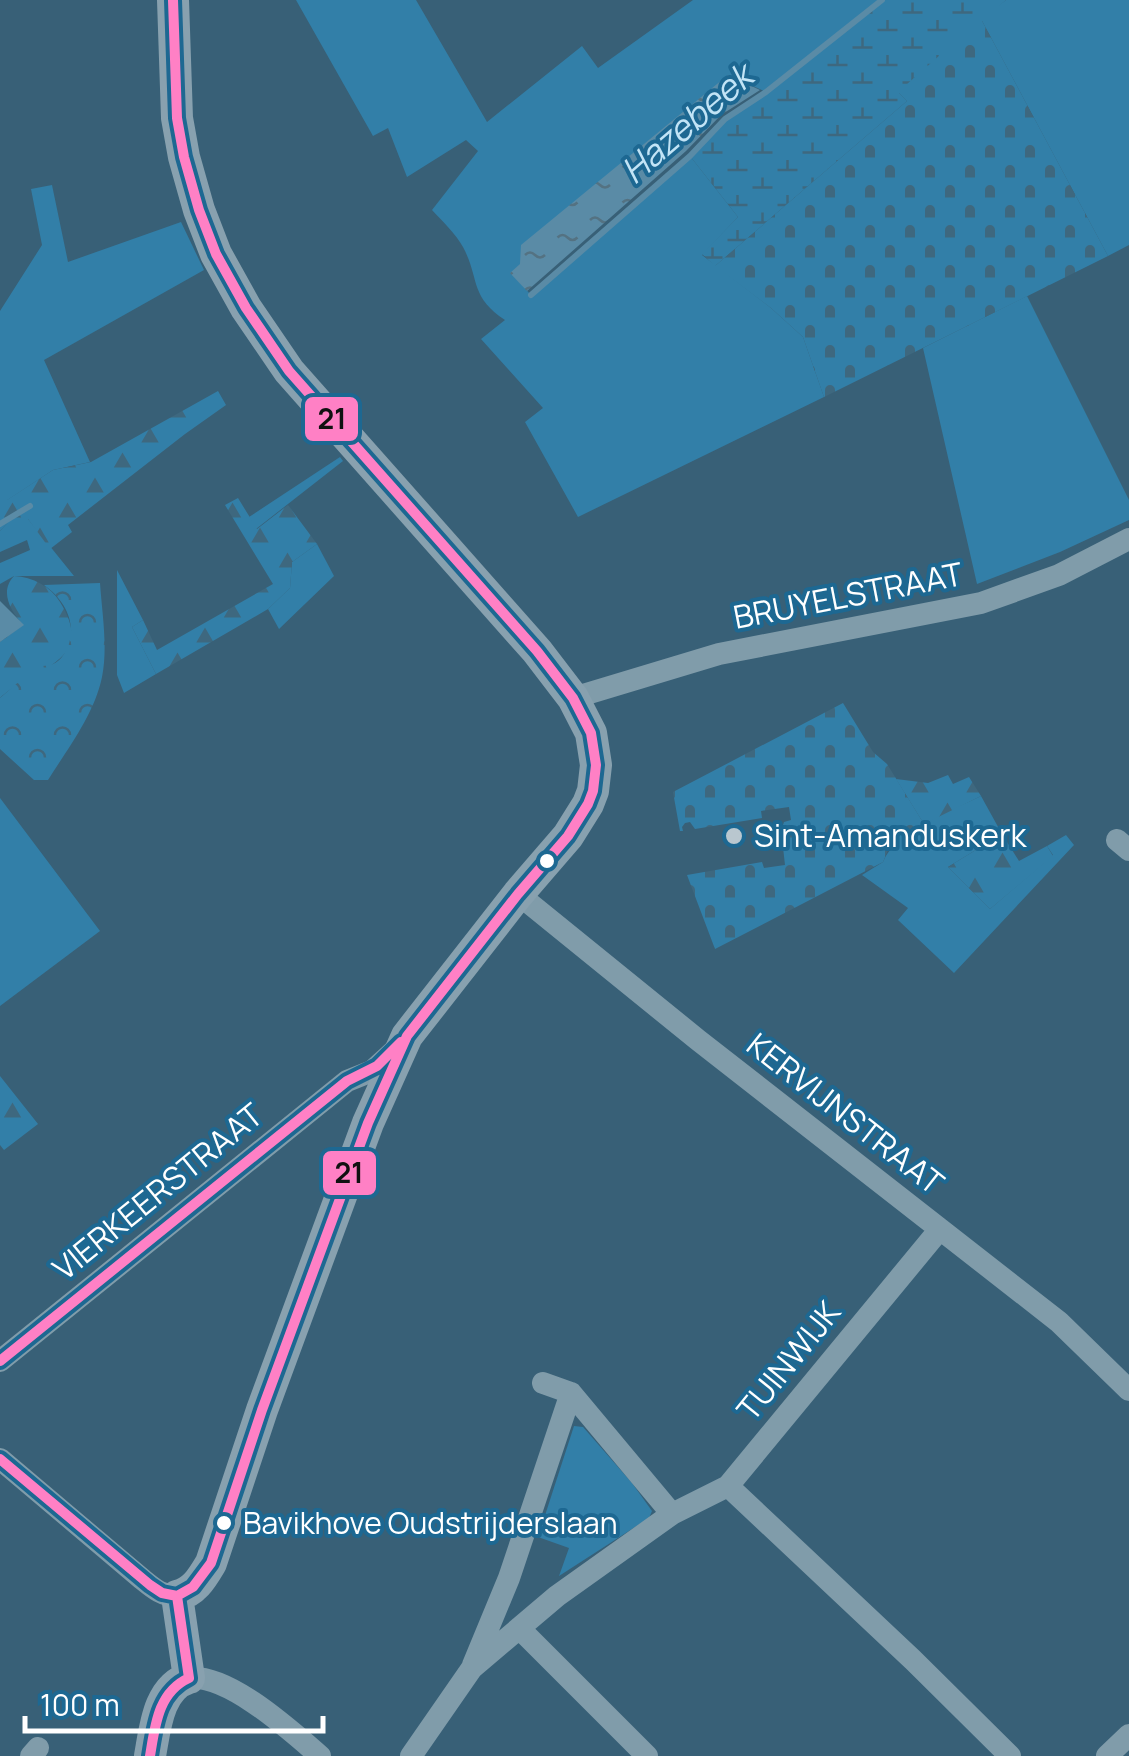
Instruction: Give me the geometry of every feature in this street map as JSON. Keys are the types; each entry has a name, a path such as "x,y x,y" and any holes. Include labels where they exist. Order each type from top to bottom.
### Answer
{"street":[{"path":"0,1459 158,1592 176,1596 198,1584 211,1563 262,1410 368,1123 371,1084 518,894 568,836 594,791 595,749 573,698 537,651 289,371 246,308 216,254 184,156 177,118 173,0"},
{"name":"BRUYELSTRAAT","path":"573,698 719,654 981,602 1058,575 1129,539"},
{"name":"KERVIJNSTRAAT","path":"518,894 1059,1322 1129,1390"},
{"name":"VIERKEERSTRAAT","path":"0,1361 346,1081 371,1084"},
{"name":"TUINWIJK","path":"472,1668 558,1596 672,1514 728,1486 940,1229"},
{"path":"543,1383 571,1393 672,1514"},
{"name":"TUINWIJK","path":"411,1756 472,1668 509,1578 571,1393"},
{"path":"728,1486 1010,1756"},
{"path":"176,1596 189,1678"},
{"path":"519,1628 647,1756"},
{"path":"150,1756 166,1697 178,1682 189,1678 206,1678 250,1700 320,1756"},
{"path":"1107,1756 1129,1735"}],"green space":[{"path":"296,0 416,0 487,122 582,46 598,68 693,0 882,0 766,92 728,75 511,273 531,295 690,156 738,217 702,255 803,337 824,397 578,517 525,422 543,408 481,339 505,320 480,295 463,247 432,210 478,151 466,140 407,177 388,128 373,136"},
{"path":"882,0 1006,0 899,93 907,101 715,266 702,254 738,217 690,156 725,119 766,92"},
{"path":"1006,0 1129,0 1129,245 1108,256 981,19"},
{"path":"981,19 1108,256 824,397 803,337 715,266 907,101 898,92"},
{"path":"52,185 68,262 181,222 204,270 44,360 90,462 53,470 6,501 0,500 0,311 42,245 31,189"},
{"path":"1027,296 1129,500 1129,520 977,584 923,348"},
{"path":"218,391 226,405 68,525 72,532 50,549 28,519 11,519 0,531 0,500 7,500 53,470 91,462"},
{"path":"340,457 343,461 256,529 249,517"},
{"path":"238,498 257,529 288,505 317,544 292,562 290,588 268,609 156,674 132,627 143,620 157,650 273,584 225,505"},
{"path":"11,519 28,519 74,576 14,576 0,584 0,563 30,550 27,540 0,552 0,531"},
{"path":"317,544 334,576 279,629 268,609 290,588 292,562"},
{"path":"117,570 143,620 132,627 156,674 124,693 117,675"},
{"path":"14,576 40,583 56,596 70,622 71,638 57,661 0,698 0,642 23,625 8,600"},
{"path":"100,583 104,654 98,691 80,731 48,780 34,780 0,749 0,698 37,666 59,661 69,645 69,616 44,585"},
{"path":"843,703 924,824 888,850 883,862 715,949 687,875 762,862 764,868 785,865 783,847 788,841 787,830 782,828 784,822 791,820 789,807 761,811 762,818 695,829 690,822 685,823 680,831 673,792"},
{"path":"948,775 953,784 969,777 981,796 924,824 896,779 928,783"},
{"path":"981,796 1002,834 948,867 990,909 1053,855 1047,846 1066,835 1074,845 954,973 898,920 908,908 862,875 883,862 889,851 911,832"},
{"path":"0,798 100,931 0,1006"},
{"path":"1002,834 1019,861 1047,846 1053,856 990,909 948,867"},
{"path":"0,1076 38,1124 4,1150 0,1145"},
{"path":"574,1426 583,1427 652,1511 649,1518 559,1576 569,1548 538,1537"}],"water":[{"path":"728,75 760,90 721,115 686,151 527,291 510,273 520,264 521,245"},
{"path":"0,601 24,625 0,642"}],"waterway":[{"name":"Hazebeek","path":"531,295 690,156 725,119 766,92 882,0"},
{"name":"Hazebeek","path":"0,524 30,506"}],"transit line":[{"name":"21","path":"173,0 177,118 199,210 216,254 246,308 289,371 537,651 573,698 591,733 596,765 588,804 568,836 407,1036 368,1123 262,1410 211,1563 193,1587 177,1596"},
{"name":"21","path":"0,1361 347,1081 377,1066 401,1042"},
{"name":"21","path":"0,1459 150,1585 177,1596"},
{"name":"21","path":"150,1756 164,1701 189,1678 177,1596"}],"place":[{"name":"Sint-Amanduskerk","path":"734,836"},
{"name":"Bavikhove Oudstrijderslaan","path":"224,1523"}]}
